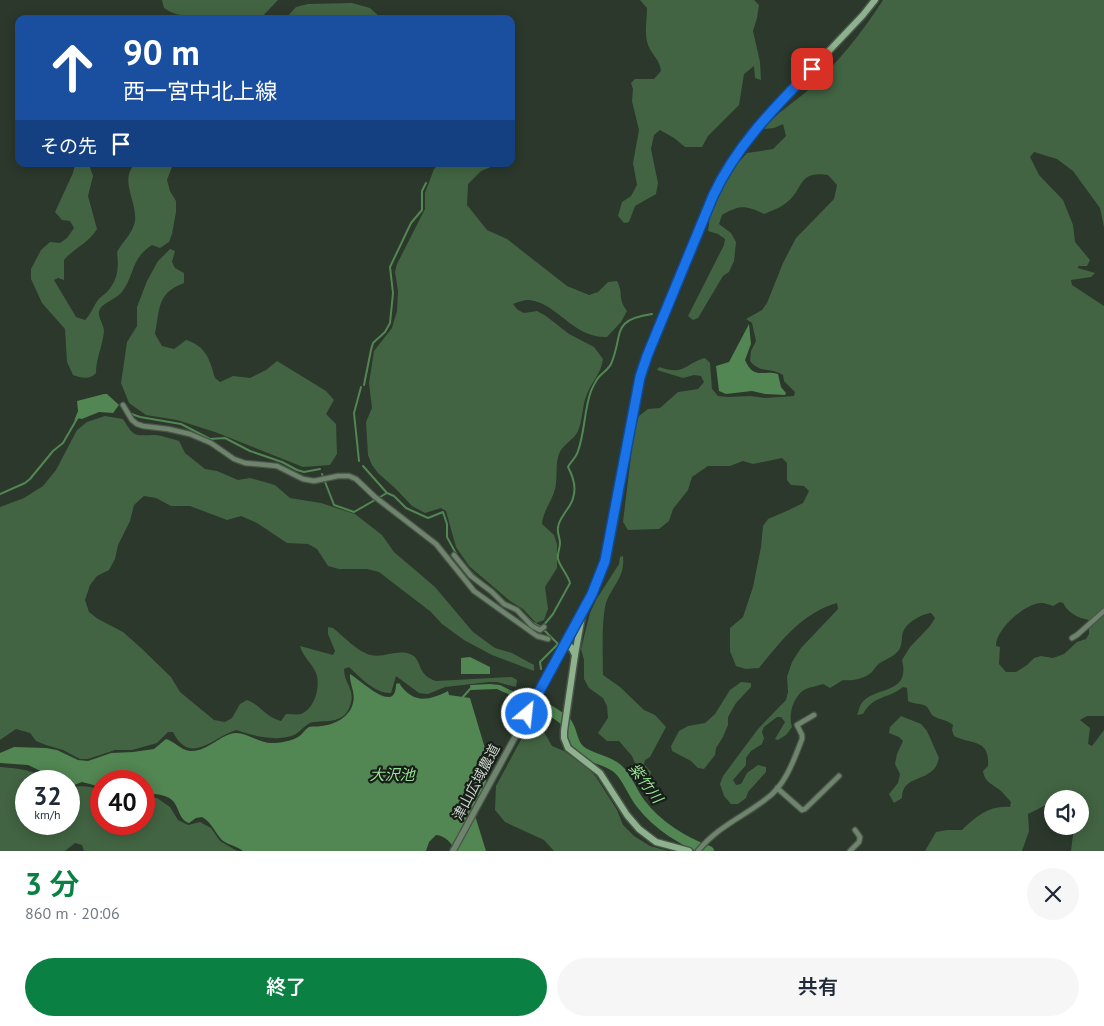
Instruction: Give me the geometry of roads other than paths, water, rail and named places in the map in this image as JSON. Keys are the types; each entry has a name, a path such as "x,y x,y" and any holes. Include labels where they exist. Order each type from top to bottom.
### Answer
{"main road":[{"path":"575,655 571,647 564,647 592,594 605,561 635,400 644,363 722,177 755,129 875,0"},
{"path":"583,612 565,722 564,738 568,748 600,773 627,815 639,829 656,842 689,851"}],"street":[{"path":"123,405 132,420 137,424 180,430 211,443 234,459 245,463 277,466 303,479 314,481 338,476 349,476 356,479 375,497 436,544 474,592 537,636 548,639"},
{"path":"454,555 471,576 504,604 517,610 532,626 540,630 544,627"},
{"path":"1072,638 1104,612"},
{"name":"津山広域農道","path":"453,851 564,647"},
{"path":"698,850 722,827 766,800 777,788 788,772 802,739 797,725 814,715"},
{"path":"777,788 802,810 839,776"},
{"path":"850,851 859,842 860,837 856,830"}],"water":[{"path":"749,324 751,344 745,360 748,366 756,372 778,374 781,387 786,393 785,395 752,391 726,394 719,391 716,366 729,362"},
{"path":"107,394 119,405 113,413 99,412 82,419 77,418 74,421 78,411 77,401"},
{"path":"470,657 490,667 490,674 461,674 461,658"},
{"name":"大沢池","path":"350,674 377,693 390,697 394,693 396,684 399,683 410,695 421,699 434,697 448,691 449,695 470,698 490,765 485,786 473,809 486,851 456,851 448,840 436,835 429,842 426,851 243,851 223,841 211,824 202,817 196,818 189,823 185,821 172,800 155,794 155,770 90,770 90,784 80,783 80,770 38,770 28,765 0,763 0,753 14,747 57,750 78,760 88,761 111,753 154,749 166,739 190,751 203,749 225,736 236,733 267,743 289,741 299,736 309,727 331,724 345,716 349,712 354,699"},
{"path":"470,685 500,685 522,696 525,695 523,701 497,689 471,690"}],"waterway":[{"path":"364,385 373,343 385,332 390,323 393,293 390,267 411,223 422,210 422,191 426,183"},
{"path":"543,626 553,614 570,583 558,559 560,543 558,526 573,500 574,484 568,467 576,456 580,444 591,391 598,378 611,364 624,325 630,320 652,314"},
{"path":"359,461 354,413 361,387"},
{"path":"129,413 140,417 181,424 210,439 225,438 250,451 282,462 297,470 304,472 320,469"},
{"path":"0,494 30,479 53,451 63,443 78,417"},
{"path":"363,466 387,493 394,496 406,508 428,518 443,512 447,524 447,537 459,559"},
{"path":"322,474 334,505 354,512 387,493"},
{"path":"469,570 478,579"},
{"path":"517,608 533,623 541,627 558,644 540,662 541,669"},
{"path":"462,698 471,688"},
{"name":"紫竹川","path":"545,707 567,723 575,744 580,750 618,769 641,804 655,819 681,838 709,851"}]}
